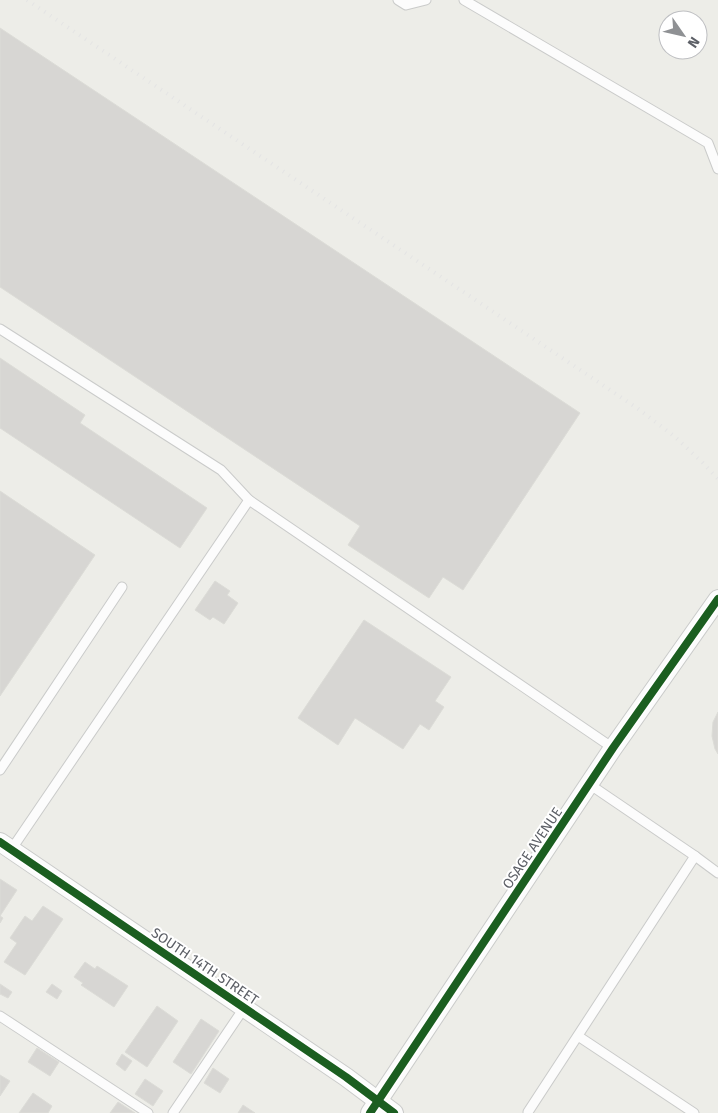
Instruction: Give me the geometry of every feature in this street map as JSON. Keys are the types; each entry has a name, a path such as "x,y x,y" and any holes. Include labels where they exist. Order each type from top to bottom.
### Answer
{"street":[{"name":"OSAGE AVENUE","path":"374,1107 613,748 718,599"},
{"name":"SOUTH 14TH STREET","path":"5,846 346,1077 374,1107 394,1113"}],"lane":[{"path":"398,0 406,5 426,0"},
{"path":"464,0 708,143 718,169"},
{"path":"0,329 220,470 249,500 613,748"},
{"path":"5,846 249,500"},
{"path":"0,770 122,587"},
{"path":"589,784 718,873"},
{"path":"528,1112 695,856"},
{"path":"173,1113 244,1008"},
{"path":"0,1016 148,1113"},
{"path":"578,1036 694,1113"}],"building":[{"path":"0,28 580,413 463,590 443,577 429,598 348,545 360,526 0,287"},
{"path":"0,358 85,415 80,423 207,508 180,548 0,428"},
{"path":"0,491 95,555 0,696"},
{"path":"215,581 230,591 227,595 238,603 224,624 213,617 210,620 195,610"},
{"path":"364,620 451,677 435,701 444,707 429,730 420,724 403,749 355,718 338,745 298,718"},
{"path":"718,712 718,754 712,736 713,722"},
{"path":"0,879 17,890 0,916"},
{"path":"43,906 63,919 25,975 4,962 17,943 10,938 25,916 32,921"},
{"path":"85,962 95,969 97,966 128,986 114,1007 81,985 83,983 74,977"},
{"path":"0,984 12,992 8,998 0,994"},
{"path":"52,984 62,991 57,999 46,992"},
{"path":"157,1006 178,1021 147,1067 125,1052"},
{"path":"201,1019 219,1031 191,1074 173,1062"},
{"path":"37,1048 59,1062 50,1076 28,1062"},
{"path":"122,1054 132,1061 125,1071 116,1064"},
{"path":"213,1068 229,1079 220,1093 204,1083"},
{"path":"0,1075 10,1081 0,1096"},
{"path":"145,1079 163,1091 153,1106 135,1094"},
{"path":"33,1093 52,1106 48,1113 19,1113"},
{"path":"118,1102 135,1113 110,1113"},
{"path":"243,1105 255,1113 238,1113"}],"railway":[{"path":"27,0 637,408 674,436 718,479"}],"cycle path":[{"path":"370,1113 613,748 718,599"},
{"path":"0,842 346,1077 394,1113"}]}
